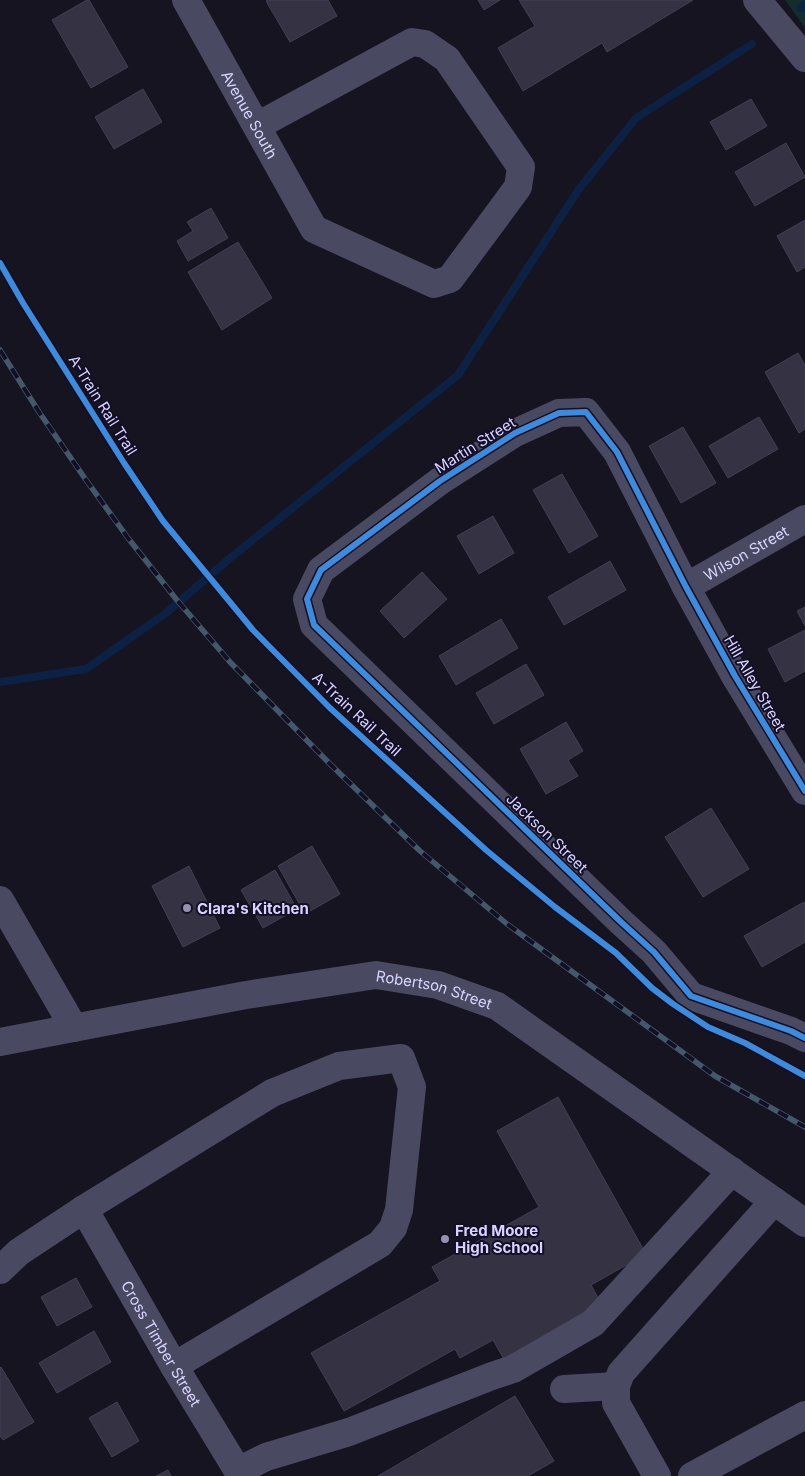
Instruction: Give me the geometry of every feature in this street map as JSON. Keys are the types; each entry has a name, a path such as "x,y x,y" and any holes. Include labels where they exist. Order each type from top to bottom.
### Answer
{"street":[{"name":"Avenue South","path":"186,0 314,229 434,284 450,279 518,187 521,167 447,59 425,44 412,42 257,126"},
{"path":"757,0 805,58"},
{"name":"Martin Street","path":"308,599 321,570 440,481 515,433 559,413 586,412 617,452 686,587"},
{"name":"Wilson Street","path":"686,587 805,519"},
{"name":"Hill Alley Street","path":"686,587 735,676 805,791"},
{"name":"Jackson Street","path":"308,599 314,625 654,952 692,996 791,1031 805,1038"},
{"path":"0,900 74,1028"},
{"name":"Robertson Street","path":"0,1042 246,994 376,976 438,985 497,1006 805,1223"},
{"path":"0,1270 19,1252 84,1208 272,1093 339,1066 400,1058 412,1087 399,1210 393,1228 380,1244 174,1366"},
{"path":"239,1473 266,1457 349,1432 513,1369 593,1322 732,1171"},
{"path":"657,1476 616,1403 616,1386 622,1373 774,1201"},
{"name":"Cross Timber Street","path":"84,1208 174,1366 239,1473"},
{"path":"564,1389 616,1386"},
{"path":"692,1476 805,1415"}],"green space":[{"path":"785,0 805,0 805,28"}],"building":[{"path":"89,0 128,67 91,88 52,20"},
{"path":"328,0 337,16 290,42 266,1"},
{"path":"478,0 500,0 484,10"},
{"path":"519,0 693,0 607,52 602,43 523,91 498,48 535,26"},
{"path":"143,89 162,122 114,149 95,117"},
{"path":"751,99 767,126 726,150 710,122"},
{"path":"786,143 805,177 755,206 735,172"},
{"path":"211,208 228,238 188,261 177,241 193,231 187,222"},
{"path":"805,220 805,267 797,272 777,236"},
{"path":"238,242 272,298 222,330 188,272"},
{"path":"798,353 805,365 805,429 799,433 765,372"},
{"path":"759,417 778,449 728,478 709,446"},
{"path":"683,427 716,483 681,503 649,446"},
{"path":"562,474 598,536 569,553 533,490"},
{"path":"493,516 514,553 479,574 457,536"},
{"path":"610,561 626,590 564,625 548,597"},
{"path":"422,572 447,599 404,638 380,611"},
{"path":"805,607 805,626 797,611"},
{"path":"501,619 518,648 456,685 439,656"},
{"path":"805,630 805,671 785,682 768,649"},
{"path":"526,664 544,695 494,724 476,693"},
{"path":"566,722 583,751 568,760 578,776 546,794 520,749"},
{"path":"711,808 749,869 703,897 665,837"},
{"path":"312,846 340,894 305,914 278,866"},
{"path":"189,866 220,928 183,947 152,886"},
{"path":"275,870 297,909 263,928 241,890"},
{"path":"804,902 805,942 762,967 744,936"},
{"path":"558,1097 646,1254 591,1285 603,1307 505,1361 493,1340 460,1358 455,1349 344,1411 311,1353 440,1281 432,1267 539,1207 497,1131"},
{"path":"76,1278 92,1307 57,1326 41,1297"},
{"path":"94,1331 111,1362 57,1393 39,1363"},
{"path":"1,1367 34,1422 3,1440 0,1436"},
{"path":"515,1396 554,1461 528,1476 378,1476"},
{"path":"117,1402 139,1441 112,1457 89,1418"},
{"path":"168,1470 171,1476 156,1476"}],"waterway":[{"path":"801,8 805,5"},
{"path":"0,682 86,669 166,613 229,559 458,375 579,189 636,118 752,44"}],"railway":[{"path":"0,350 39,412 86,480 176,599 230,662 329,763 420,851 507,924 715,1076 805,1127"}],"cycle path":[{"name":"A-Train Rail Trail","path":"0,263 23,303 124,463 163,521 253,630 330,708 486,850 555,907 616,953 652,988 708,1027 745,1043 805,1076"},
{"path":"805,791 735,676 686,587 617,452 586,412 559,413 515,433 440,481 321,570 307,599 314,625 654,952 691,996 791,1031 805,1038"}],"place":[{"name":"Clara's Kitchen","path":"187,908"},
{"name":"Fred Moore High School","path":"445,1239"}]}
